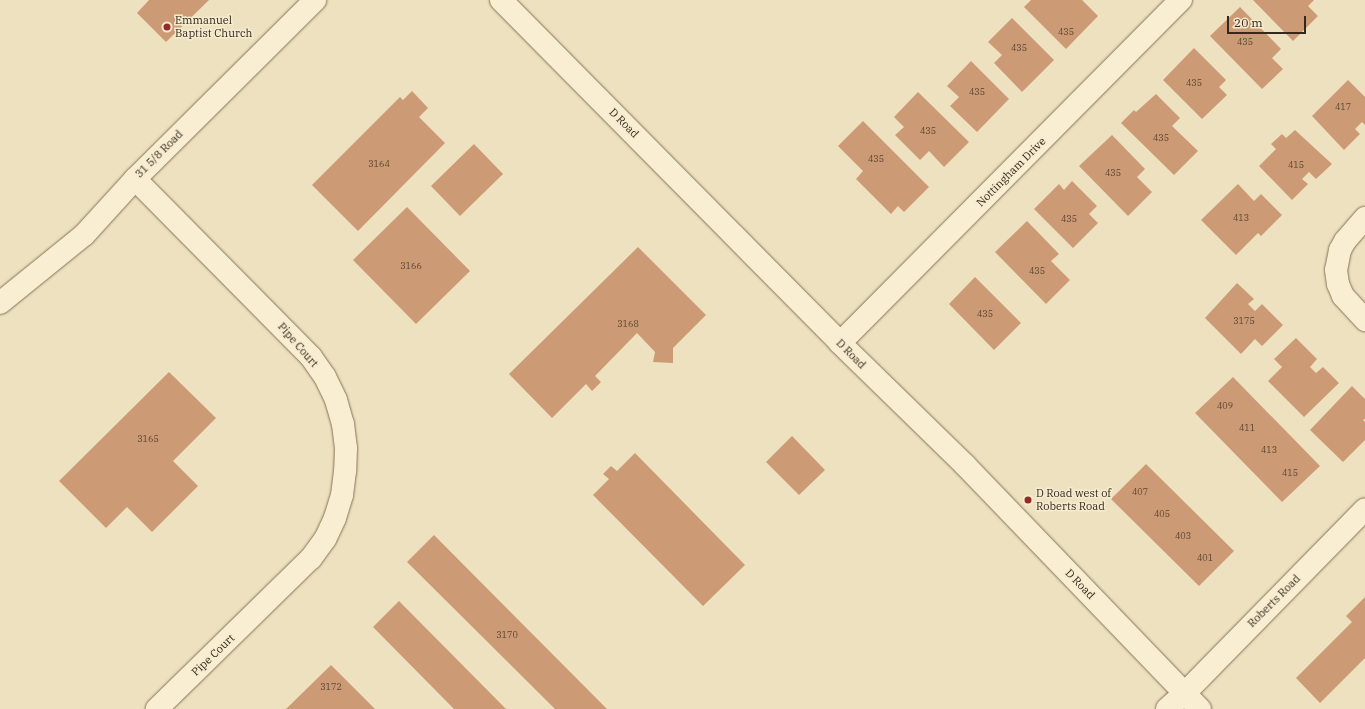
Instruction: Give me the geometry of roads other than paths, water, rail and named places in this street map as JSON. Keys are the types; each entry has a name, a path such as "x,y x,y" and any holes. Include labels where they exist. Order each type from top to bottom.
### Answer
{"street":[{"name":"31 5/8 Road","path":"0,303 84,235 134,179 315,0"},
{"name":"D Road","path":"501,0 840,343 965,464 1200,709"},
{"name":"Nottingham Drive","path":"840,343 1181,0"},
{"name":"Pipe Court","path":"134,179 311,357 325,378 336,400 343,424 346,448 344,479 335,518 325,539 311,558 157,709"},
{"path":"1365,218 1345,241 1338,255 1336,270 1338,284 1343,296 1365,320"},
{"name":"Roberts Road","path":"1167,709 1185,693 1365,509"}],"place":[{"name":"Emmanuel Baptist Church","path":"167,27"},
{"name":"D Road west of Roberts Road","path":"1028,500"}]}
